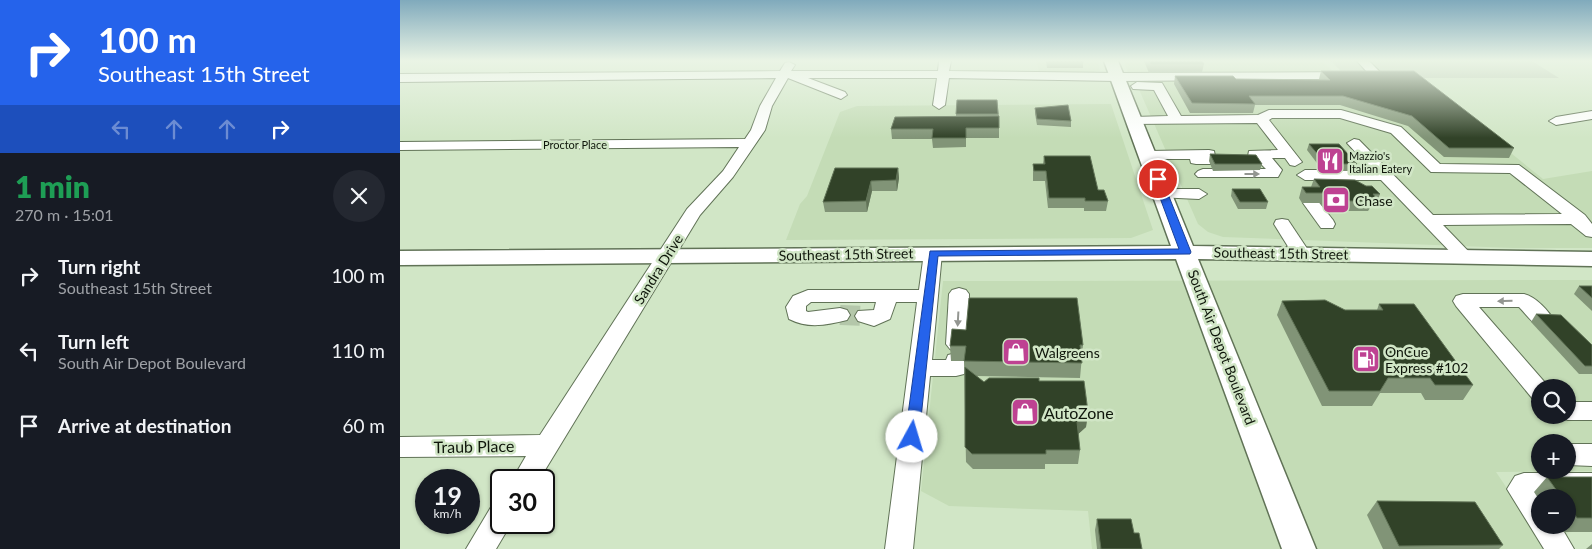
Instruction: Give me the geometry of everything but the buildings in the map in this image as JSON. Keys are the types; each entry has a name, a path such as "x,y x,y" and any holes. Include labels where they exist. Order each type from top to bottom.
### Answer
{"main road":[{"name":"South Air Depot Boulevard","path":"1121,87 1299,549"},
{"name":"Southeast 15th Street","path":"400,258 1186,252 1592,259"}],"street":[{"name":"Sandra Drive","path":"531,469 693,213 728,174 758,130 766,106 778,87"},
{"path":"823,87 841,95"},
{"path":"938,104 941,87"},
{"path":"1158,87 1177,120"},
{"path":"1134,121 1261,119 1269,114 1341,114 1396,130 1436,169 1514,168 1579,219 1428,220"},
{"path":"1556,121 1592,115"},
{"path":"1261,119 1305,175"},
{"name":"Proctor Place","path":"400,146 749,143"},
{"path":"1354,143 1465,257"},
{"path":"1148,155 1288,154"},
{"path":"1196,160 1262,160 1268,162 1274,170 1273,174 1203,174"},
{"path":"1305,175 1384,175"},
{"path":"1305,175 1299,187 1327,224"},
{"path":"1163,194 1199,194"},
{"path":"1574,219 1592,232"},
{"path":"1282,224 1301,253"},
{"path":"899,549 933,253"},
{"path":"920,368 956,368 960,294"},
{"path":"833,320 801,317 796,314 798,303 808,296 928,296"},
{"path":"867,320 883,314 886,297"},
{"path":"1531,382 1462,301 1524,300 1545,322"},
{"path":"1576,411 1592,411"},
{"name":"Traub Place","path":"400,447 547,445"},
{"path":"1576,455 1592,455"},
{"path":"1531,506 1520,489 1524,484 1592,484"},
{"path":"480,549 490,533"},
{"path":"1550,534 1560,549"}],"shaded area":[{"path":"1138,87 1429,87 1543,179 1592,171 1592,248 1513,248 1223,237 1208,232 1198,224"},
{"path":"1111,104 1153,230 1131,238 786,240 800,204 807,196 840,112 857,106"},
{"path":"1592,280 1592,471 1576,471 1576,434 1531,434 1531,472 1496,472 1531,524 1531,534 1538,534 1548,549 1092,549 1088,511 949,506 921,491 943,281"}],"tunnel":[{"path":"840,315 865,316"}],"place":[{"name":"Mazzio's Italian Eatery","path":"1330,161"},
{"name":"Chase","path":"1336,200"},
{"name":"Walgreens","path":"1016,352"},
{"name":"OnCue Express #102","path":"1366,359"},
{"name":"AutoZone","path":"1025,412"}],"route":[{"path":"912,437 933,253 1186,252 1158,179"}]}
